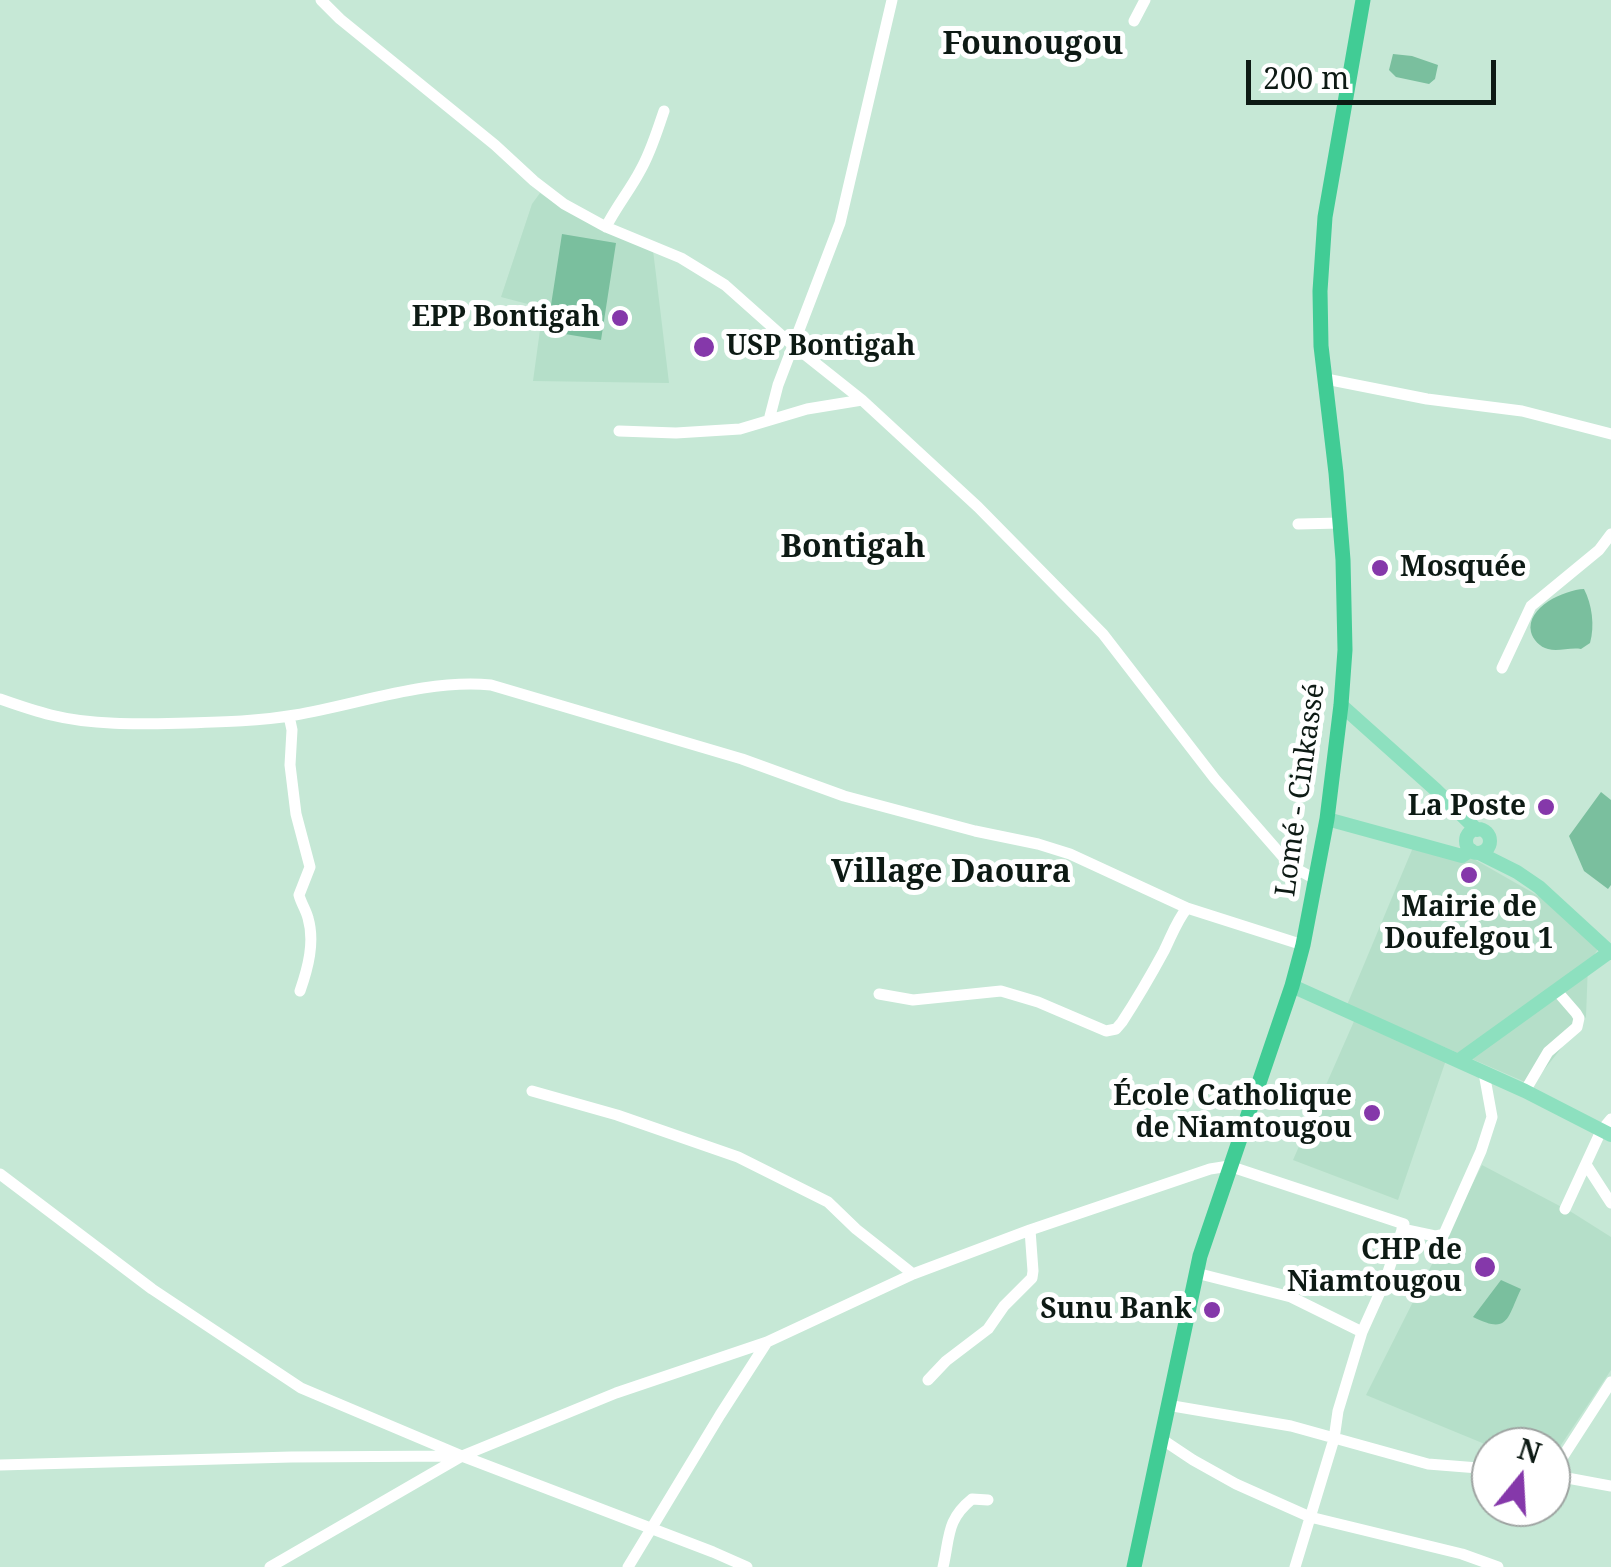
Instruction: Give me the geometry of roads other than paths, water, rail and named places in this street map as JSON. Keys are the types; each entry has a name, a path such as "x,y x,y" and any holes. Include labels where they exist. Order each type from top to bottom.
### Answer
{"highway":[{"name":"Lomé - Cinkassé","path":"1134,1567 1196,1273 1228,1166 1292,986 1327,819 1345,633 1340,523 1321,346 1322,254 1363,0"}],"main road":[{"path":"1341,705 1477,830 1486,832 1517,872"},
{"path":"1327,819 1462,856 1487,849 1490,840"},
{"path":"1458,1061 1611,952 1539,887 1475,851 1466,842 1477,830"},
{"path":"1292,986 1608,1129"}],"street":[{"path":"321,0 564,204 606,227 681,258 725,286 862,400 978,506 1103,634 1253,823 1291,866 1315,879"},
{"path":"769,420 778,384 840,223 892,0"},
{"path":"1134,21 1145,0"},
{"path":"1303,75 1348,84"},
{"path":"606,227 650,153 664,110"},
{"path":"1326,379 1427,399 1522,411 1611,434"},
{"path":"619,430 646,433 740,428 862,400"},
{"path":"1298,524 1340,523"},
{"path":"1502,668 1531,606 1599,550 1611,534"},
{"path":"0,699 61,717 138,724 248,721 438,686 491,685 742,759 844,796 1070,854 1187,908 1303,946"},
{"path":"289,716 296,814 310,867 299,895 311,934 300,991"},
{"path":"879,994 914,1000 1001,991 1106,1031 1122,1022 1154,970 1174,924 1187,908"},
{"path":"1525,1091 1548,1052 1577,1027 1579,1018 1556,990"},
{"path":"1402,1229 1435,1236 1444,1234 1492,1117 1484,1072"},
{"path":"532,1091 738,1156 828,1202 912,1274"},
{"path":"1565,1209 1608,1129"},
{"path":"270,1567 462,1456 616,1394 766,1342 912,1274 1030,1230 1228,1166 1404,1224 1362,1332 1295,1567"},
{"path":"1587,1166 1611,1203"},
{"path":"0,1174 152,1289 301,1388 462,1456 746,1567"},
{"path":"928,1380 946,1361 988,1330 1004,1306 1032,1278 1030,1230"},
{"path":"1196,1273 1291,1297 1362,1332"},
{"path":"628,1567 766,1342"},
{"path":"1611,1382 1551,1475 1611,1486"},
{"path":"1167,1406 1292,1426 1428,1464 1471,1468"},
{"path":"1160,1438 1236,1484 1310,1517 1462,1554 1498,1567"},
{"path":"0,1466 462,1456"},
{"path":"943,1567 959,1510 972,1499 988,1500"}],"place":[{"name":"EPP Bontigah","path":"620,318"},
{"name":"USP Bontigah","path":"704,347"},
{"name":"Mosquée","path":"1380,568"},
{"name":"La Poste","path":"1546,807"},
{"name":"Mairie de Doufelgou 1","path":"1469,875"},
{"name":"École Catholique de Niamtougou","path":"1372,1113"},
{"name":"CHP de Niamtougou","path":"1485,1267"},
{"name":"Sunu Bank","path":"1212,1310"}],"district":[{"name":"Founougou","path":"1033,45"},
{"name":"Bontigah","path":"853,548"},
{"name":"Village Daoura","path":"951,873"}]}
